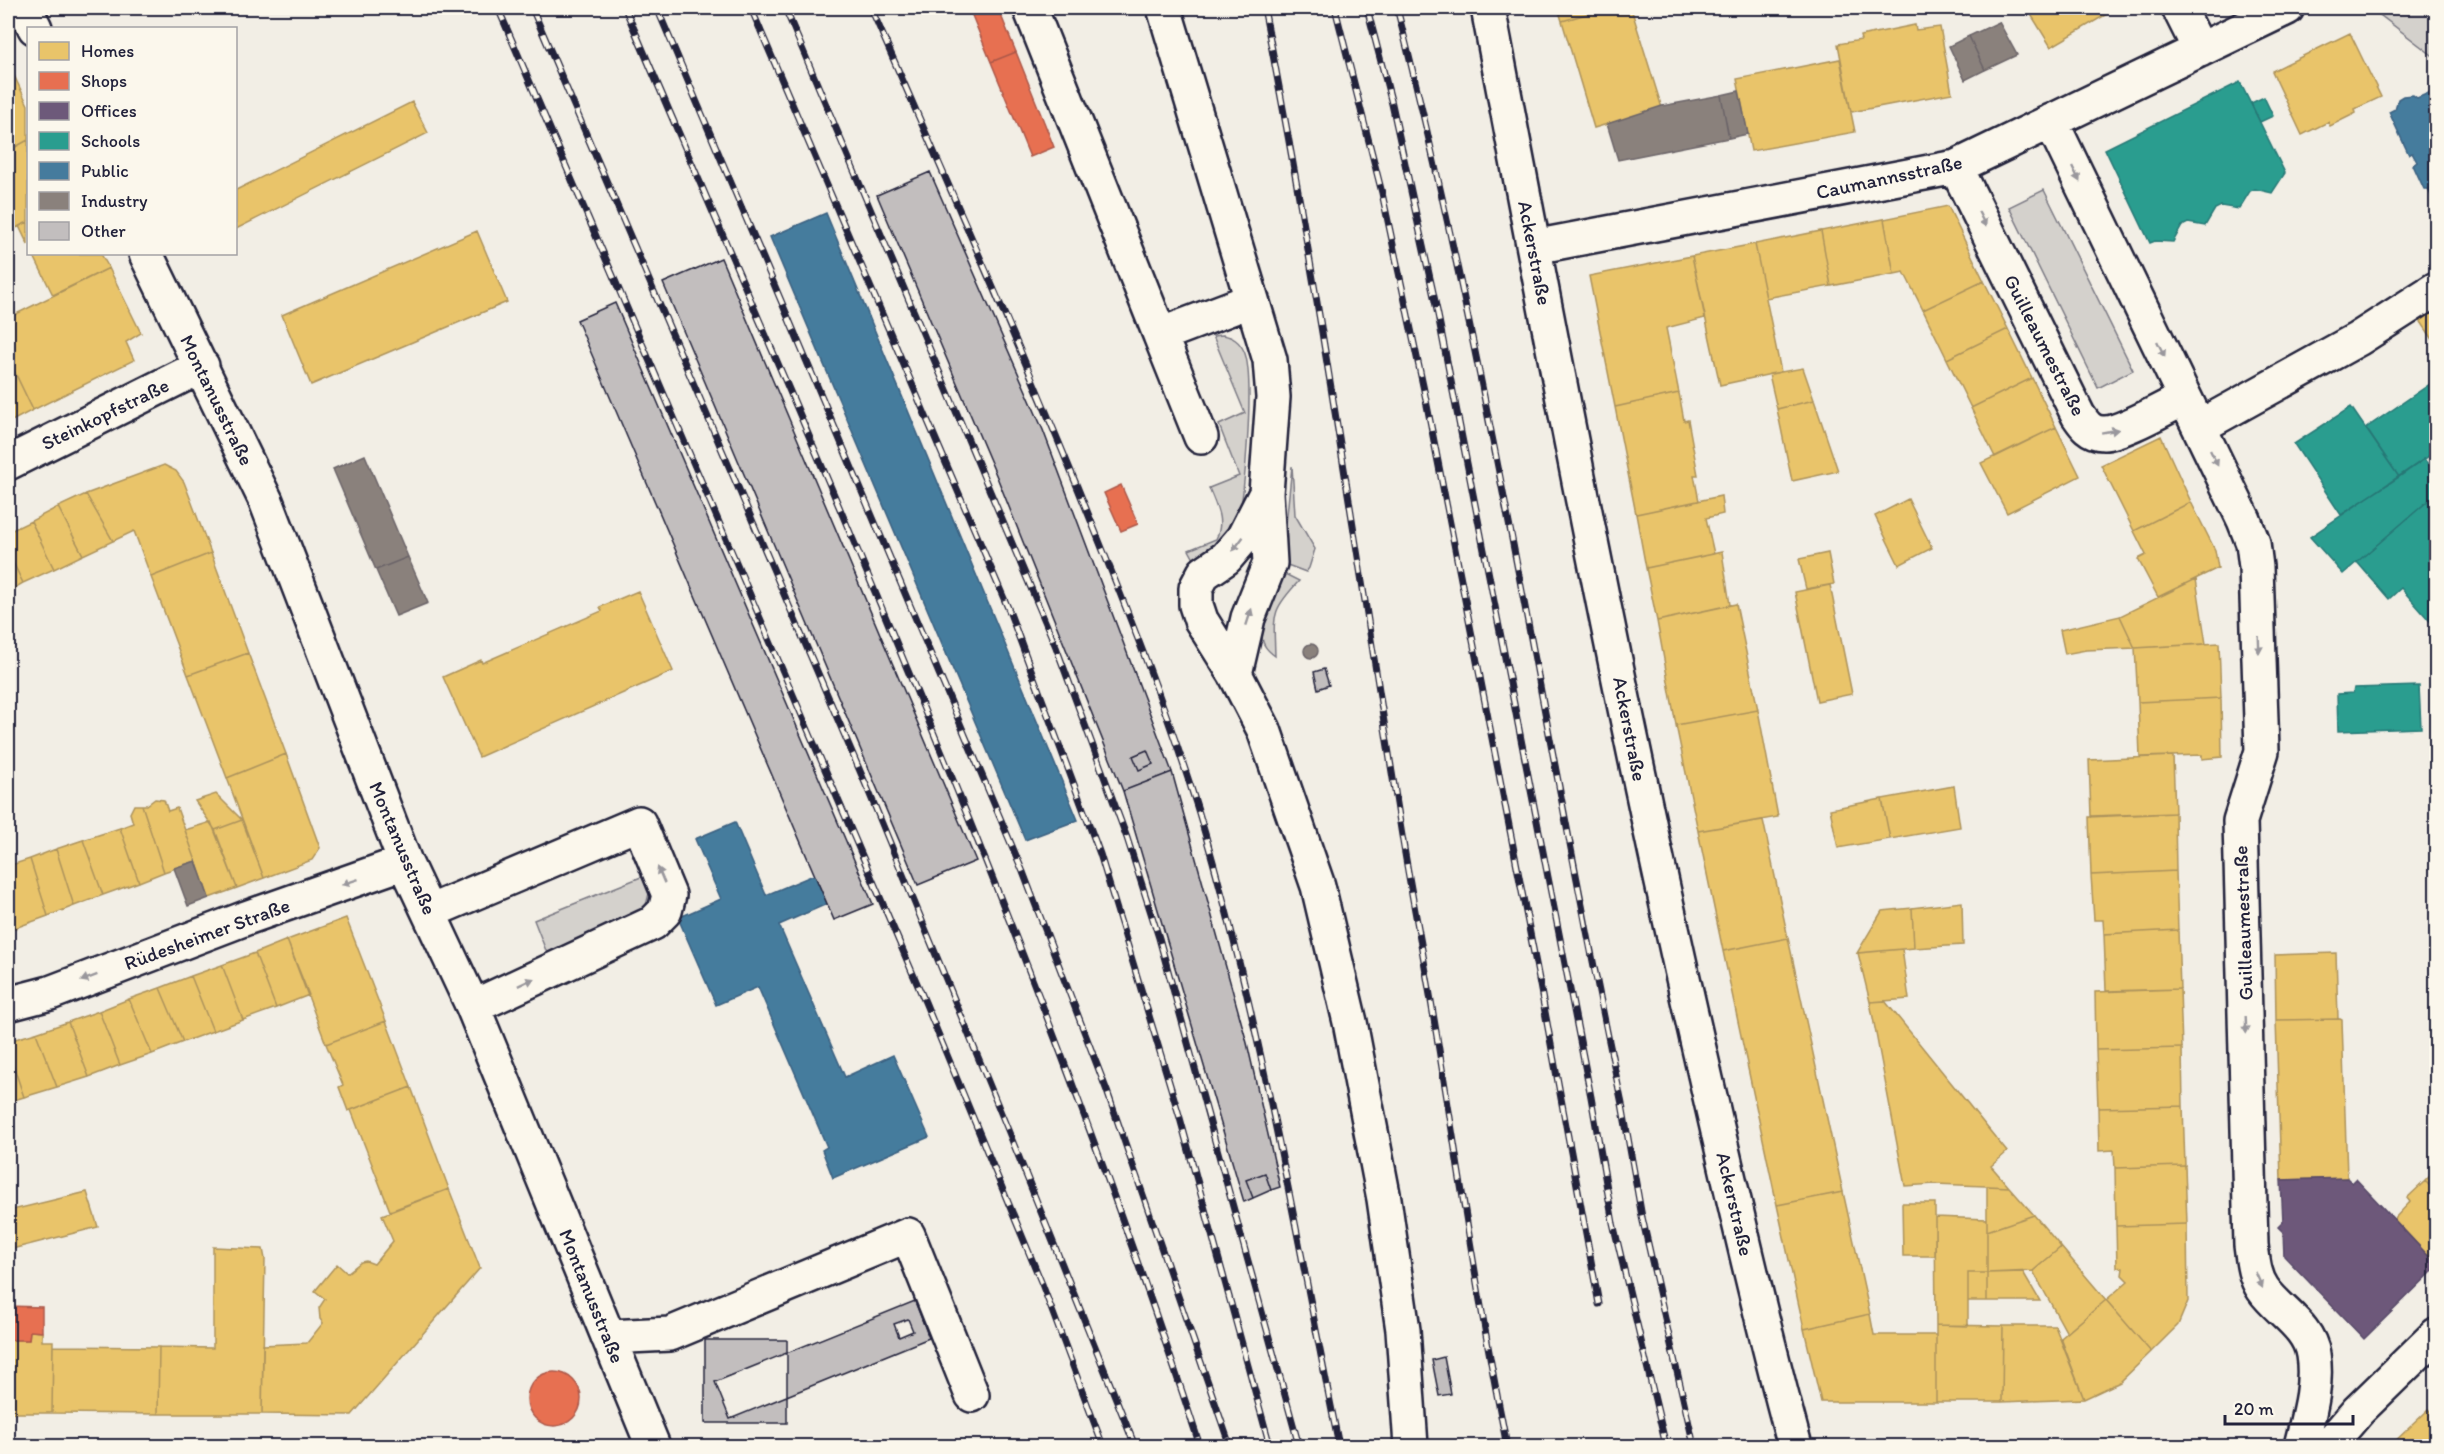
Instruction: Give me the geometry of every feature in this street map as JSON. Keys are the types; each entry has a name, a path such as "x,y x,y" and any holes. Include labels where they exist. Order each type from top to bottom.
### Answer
{"street":[{"path":"25,8 34,27"},
{"path":"1030,8 1201,437"},
{"path":"1164,8 1252,300 1270,369 1272,397 1266,493 1270,563 1248,618 1235,674"},
{"name":"Ackerstraße","path":"1488,8 1533,247 1664,896 1768,1350 1795,1446"},
{"path":"2179,8 2200,50"},
{"name":"Caumannsstraße","path":"1533,247 1956,166 2287,8"},
{"name":"Guilleaumestraße","path":"2051,121 2244,520 2253,543 2256,567 2262,751 2240,821 2251,1245 2254,1267 2263,1289 2304,1332 2313,1354 2313,1395 2301,1446"},
{"name":"Guilleaumestraße","path":"1956,166 2078,415 2087,428 2103,434 2119,430 2185,398"},
{"name":"Montanusstraße","path":"146,255 266,501 405,862 473,1007 653,1446"},
{"path":"2199,426 2358,339 2436,289"},
{"path":"1160,335 1252,300"},
{"name":"Steinkopfstraße","path":"8,462 202,366"},
{"path":"1266,493 1243,538 1226,558 1204,573 1196,588 1196,605 1202,620 1235,674 1264,730 1318,886 1350,1022 1384,1199 1403,1330 1411,1446"},
{"path":"429,912 639,823 669,895 665,911 652,923 473,1007"},
{"name":"Rüdesheimer Straße","path":"8,1004 50,993 246,918 405,862"},
{"path":"608,1337 670,1334 908,1235 972,1395"},
{"path":"2328,1446 2358,1411 2436,1335"}],"shaded area":[{"path":"2393,8 2426,8 2436,22 2436,58 2380,15"},
{"path":"2044,190 2133,370 2098,388 2009,207"},
{"path":"1223,335 1233,338 1240,345 1247,364 1249,410 1243,491 1235,531 1205,560 1194,559 1189,550 1216,539 1219,532 1220,520 1209,488 1239,476 1219,425 1245,413 1213,336"},
{"path":"1292,466 1295,515 1315,549 1306,572 1282,563"},
{"path":"1281,572 1299,581 1278,608 1274,631 1275,656 1265,646 1262,630 1266,609"},
{"path":"646,875 651,886 645,909 550,961 534,920"}],"building: Homes":[{"path":"1558,8 1608,8 1562,21"},
{"path":"1608,8 1631,8 1662,108 1594,128 1562,21"},
{"path":"2027,8 2103,8 2107,14 2051,47"},
{"path":"1915,25 1916,30 1940,27 1952,93 1851,112 1838,44 1861,40 1860,36"},
{"path":"2350,33 2381,97 2355,109 2356,113 2330,126 2328,122 2302,135 2272,71"},
{"path":"1840,59 1855,132 1751,151 1737,79"},
{"path":"10,67 27,103 27,141 8,151 8,69"},
{"path":"412,102 428,133 237,228 237,190"},
{"path":"27,141 27,222 8,232 8,151"},
{"path":"1948,206 1984,281 1923,310 1904,272 1894,274 1884,219"},
{"path":"1884,219 1894,274 1831,286 1821,231"},
{"path":"27,222 27,243 19,226"},
{"path":"477,231 507,302 311,385 282,315"},
{"path":"1821,231 1831,286 1766,298 1755,244"},
{"path":"1755,244 1781,372 1720,385 1692,256"},
{"path":"33,255 102,255 109,268 53,295"},
{"path":"1692,256 1705,318 1666,328 1679,393 1615,407 1589,276"},
{"path":"109,268 141,333 126,342 134,360 33,410 8,358 8,318"},
{"path":"1984,281 2008,329 1947,359 1923,310"},
{"path":"2436,299 2436,344 2415,313"},
{"path":"2008,329 2032,378 1971,408 1947,359"},
{"path":"8,358 33,410 8,423"},
{"path":"1803,368 1814,400 1777,409 1769,374"},
{"path":"2032,378 2056,427 1995,457 1971,408"},
{"path":"1679,393 1684,421 1688,420 1698,475 1694,475 1699,501 1636,514 1615,407"},
{"path":"1814,400 1838,471 1792,481 1777,409"},
{"path":"2056,427 2080,476 2007,513 1981,463"},
{"path":"2161,436 2191,502 2134,531 2101,465"},
{"path":"164,465 176,471 184,482 211,553 151,577 134,531 113,541 86,494"},
{"path":"86,494 113,541 83,555 58,507"},
{"path":"1721,496 1723,514 1706,518 1714,554 1646,568 1636,514"},
{"path":"1908,499 1932,548 1899,565 1875,516"},
{"path":"2191,502 2215,550 2218,568 2158,597 2138,559 2146,555 2134,531"},
{"path":"58,507 83,555 54,569 31,521"},
{"path":"31,521 54,569 23,583 8,552 8,532"},
{"path":"8,552 23,583 8,592"},
{"path":"1722,552 1730,605 1657,621 1646,568"},
{"path":"211,553 248,653 188,675 151,577"},
{"path":"1828,553 1834,584 1806,589 1799,559"},
{"path":"2196,579 2206,644 2135,648 2120,616"},
{"path":"1830,585 1852,694 1817,701 1795,592"},
{"path":"638,591 673,671 479,757 443,677 481,660 482,663 602,611 600,607"},
{"path":"1736,604 1758,710 1676,725 1657,621"},
{"path":"2120,616 2135,648 2086,650 2065,654 2060,630"},
{"path":"2219,643 2221,698 2138,702 2135,648"},
{"path":"248,653 286,754 227,778 188,675"},
{"path":"2221,698 2222,757 2202,759 2202,755 2140,757 2138,702"},
{"path":"1758,710 1778,817 1698,831 1676,725"},
{"path":"286,754 320,848 312,860 264,878 227,778"},
{"path":"2173,756 2175,813 2091,816 2089,760"},
{"path":"1954,786 1960,827 1890,839 1882,799"},
{"path":"216,794 242,820 215,830 195,801"},
{"path":"155,799 164,800 168,811 177,808 196,861 164,872 142,805 147,805"},
{"path":"1882,799 1890,839 1838,848 1830,809"},
{"path":"134,805 142,805 164,872 139,882 120,828 133,823 130,813"},
{"path":"2175,813 2176,871 2091,875 2089,817"},
{"path":"242,820 264,878 237,888 215,830"},
{"path":"1763,820 1788,938 1723,951 1698,831"},
{"path":"211,822 237,888 209,898 185,830"},
{"path":"120,828 139,882 103,895 83,840"},
{"path":"83,840 103,895 74,906 56,849"},
{"path":"56,849 74,906 48,916 30,859"},
{"path":"30,859 48,916 15,928 8,902 8,866"},
{"path":"2176,871 2178,930 2104,934 2103,920 2094,920 2091,875"},
{"path":"8,902 15,928 8,930"},
{"path":"1962,902 1963,945 1914,948 1912,908"},
{"path":"1912,908 1914,948 1857,953 1882,911"},
{"path":"346,918 386,1021 326,1044 287,940"},
{"path":"2178,930 2180,989 2106,991 2104,934"},
{"path":"1788,938 1843,1192 1777,1205 1723,951"},
{"path":"287,940 309,995 276,1008 255,953"},
{"path":"1902,949 1909,999 1870,1002 1858,953"},
{"path":"255,953 276,1008 243,1020 222,965"},
{"path":"2336,953 2338,1019 2276,1020 2275,955"},
{"path":"222,965 243,1020 213,1031 191,976"},
{"path":"191,976 213,1031 183,1042 160,988"},
{"path":"160,988 183,1042 152,1054 129,999"},
{"path":"2180,989 2182,1048 2096,1050 2095,992"},
{"path":"129,999 152,1054 120,1065 99,1011"},
{"path":"1885,1001 2007,1152 1991,1166 2009,1187 1935,1184 1905,1186 1870,1002"},
{"path":"99,1011 120,1065 89,1077 68,1022"},
{"path":"2276,1020 2342,1020 2347,1178 2281,1180"},
{"path":"386,1021 411,1087 348,1111 339,1087 343,1085 326,1044"},
{"path":"68,1022 89,1077 57,1087 36,1033"},
{"path":"36,1033 57,1087 24,1097 8,1050 8,1041"},
{"path":"2182,1048 2183,1106 2098,1108 2096,1050"},
{"path":"8,1050 24,1097 8,1102"},
{"path":"411,1087 449,1189 390,1211 351,1110"},
{"path":"2183,1106 2185,1166 2115,1168 2114,1150 2099,1151 2098,1108"},
{"path":"2185,1166 2187,1224 2116,1226 2115,1168"},
{"path":"2436,1170 2436,1192 2425,1181"},
{"path":"2425,1181 2436,1192 2436,1264 2394,1219 2410,1202 2407,1198"},
{"path":"1987,1186 2009,1187 2034,1215 1987,1231"},
{"path":"449,1189 480,1268 352,1415 262,1414 263,1345 307,1343 323,1323 320,1319 319,1308 325,1299 315,1291 337,1264 347,1273 361,1262 374,1264 393,1241 382,1215"},
{"path":"87,1192 98,1227 8,1250 8,1211"},
{"path":"1843,1192 1870,1314 1804,1329 1777,1205"},
{"path":"1902,1203 1935,1203 1935,1256 1903,1256"},
{"path":"2034,1215 2061,1247 2033,1271 1987,1273 1987,1231"},
{"path":"1935,1217 1987,1219 1987,1273 1968,1273 1968,1326 1936,1325"},
{"path":"2187,1224 2188,1301 2178,1325 2151,1352 2106,1300 2128,1281 2122,1275 2123,1268 2117,1267 2116,1226"},
{"path":"213,1247 263,1249 265,1259 262,1414 158,1414 159,1347 213,1348"},
{"path":"2061,1247 2106,1300 2067,1333 2033,1271"},
{"path":"2023,1272 2040,1301 1987,1301 1987,1273"},
{"path":"1968,1273 1987,1273 1987,1301 1968,1301"},
{"path":"2106,1300 2151,1352 2120,1382 2084,1399 2061,1338"},
{"path":"1870,1314 1874,1335 1936,1335 1936,1402 1821,1402 1804,1329"},
{"path":"1936,1325 2003,1326 2002,1402 1936,1402"},
{"path":"2003,1326 2055,1326 2084,1399 2002,1402"},
{"path":"30,1331 42,1332 42,1341 53,1341 52,1413 8,1413 8,1340 29,1340"},
{"path":"53,1346 159,1347 158,1414 52,1413"},
{"path":"2429,1409 2436,1418 2436,1446 2390,1446"}],"building: Shops":[{"path":"969,8 998,8 1016,52 991,62"},
{"path":"1016,52 1054,147 1030,157 991,62"},
{"path":"1121,485 1138,524 1121,531 1104,493"},
{"path":"8,1306 42,1307 42,1332 30,1331 29,1340 8,1340"},
{"path":"554,1372 564,1374 573,1380 579,1389 581,1399 579,1409 573,1418 564,1424 554,1426 544,1424 535,1418 529,1409 527,1399 529,1389 535,1380 544,1374"}],"building: Offices":[{"path":"2347,1178 2352,1183 2356,1179 2436,1264 2436,1268 2364,1339 2284,1256 2283,1232 2278,1227 2283,1222 2281,1180"}],"building: Schools":[{"path":"2240,82 2285,173 2272,193 2255,189 2250,191 2239,209 2221,206 2215,209 2205,226 2188,223 2182,226 2173,242 2150,243 2105,149"},
{"path":"2264,97 2273,116 2260,122 2251,103"},
{"path":"2436,380 2436,451 2399,477 2366,428"},
{"path":"2351,407 2399,477 2341,515 2294,444"},
{"path":"2424,459 2436,474 2436,494 2343,574 2310,537"},
{"path":"2436,494 2436,628 2401,588 2389,599 2357,562"},
{"path":"2419,686 2421,728 2338,731 2337,694 2353,693 2354,688"}],"building: Public":[{"path":"2429,93 2432,98 2436,96 2436,209 2433,208 2434,202 2428,189 2424,189 2413,165 2417,162 2412,153 2409,155 2389,112 2395,109 2398,99 2403,96 2413,95 2417,98"},
{"path":"826,213 1078,820 1025,840 770,237"},
{"path":"735,822 766,895 816,874 829,903 779,925 845,1077 893,1055 929,1137 833,1178 822,1150 827,1147 758,987 716,1005 678,918 721,899 695,839"}],"building: Industry":[{"path":"1999,22 2017,55 1985,70 1969,36"},
{"path":"1969,36 1985,70 1965,80 1949,46"},
{"path":"1739,91 1748,134 1729,138 1721,95"},
{"path":"1721,95 1729,138 1618,160 1607,124 1662,106"},
{"path":"365,455 408,557 376,570 333,469"},
{"path":"408,557 428,603 396,616 376,570"},
{"path":"1311,644 1316,646 1318,651 1316,656 1311,658 1306,656 1304,651 1306,646"},
{"path":"196,861 209,898 188,906 174,868"}],"building: Other":[{"path":"930,172 1043,430 1172,772 1123,791 997,477 877,195","holes":["1147,750 1153,764 1139,770 1133,756"]},
{"path":"721,258 976,861 918,885 663,283"},
{"path":"615,303 873,904 834,920 577,320"},
{"path":"1324,669 1329,685 1318,689 1314,672"},
{"path":"1147,750 1153,764 1139,770 1133,756"},
{"path":"1172,772 1247,1043 1280,1187 1271,1190 1265,1173 1246,1180 1253,1198 1244,1202 1123,791"},
{"path":"1265,1173 1271,1190 1253,1198 1246,1180"},
{"path":"915,1301 929,1338 730,1419 715,1382"},
{"path":"908,1319 913,1331 899,1337 894,1324"},
{"path":"705,1340 787,1340 787,1423 705,1423"},
{"path":"1444,1357 1451,1394 1439,1396 1432,1360"}],"railway":[{"path":"498,8 925,1002 1042,1284 1103,1446"},
{"path":"532,8 869,792 1135,1446"},
{"path":"625,8 854,542 1001,900 1138,1263 1200,1446"},
{"path":"657,8 1023,872 1107,1091 1230,1446"},
{"path":"751,8 1008,608 1100,854 1180,1118 1270,1446"},
{"path":"785,8 1056,647 1127,838 1159,938 1299,1446"},
{"path":"871,8 1059,443 1131,620 1187,774 1221,891 1259,1049 1339,1446"},
{"path":"1264,8 1318,308 1406,861 1477,1284 1507,1446"},
{"path":"1335,8 1382,193 1425,395 1538,974 1599,1304"},
{"path":"1367,8 1392,104 1438,315 1591,1097 1613,1223 1666,1446"},
{"path":"1397,8 1460,280 1622,1104 1642,1217 1694,1446"}]}
